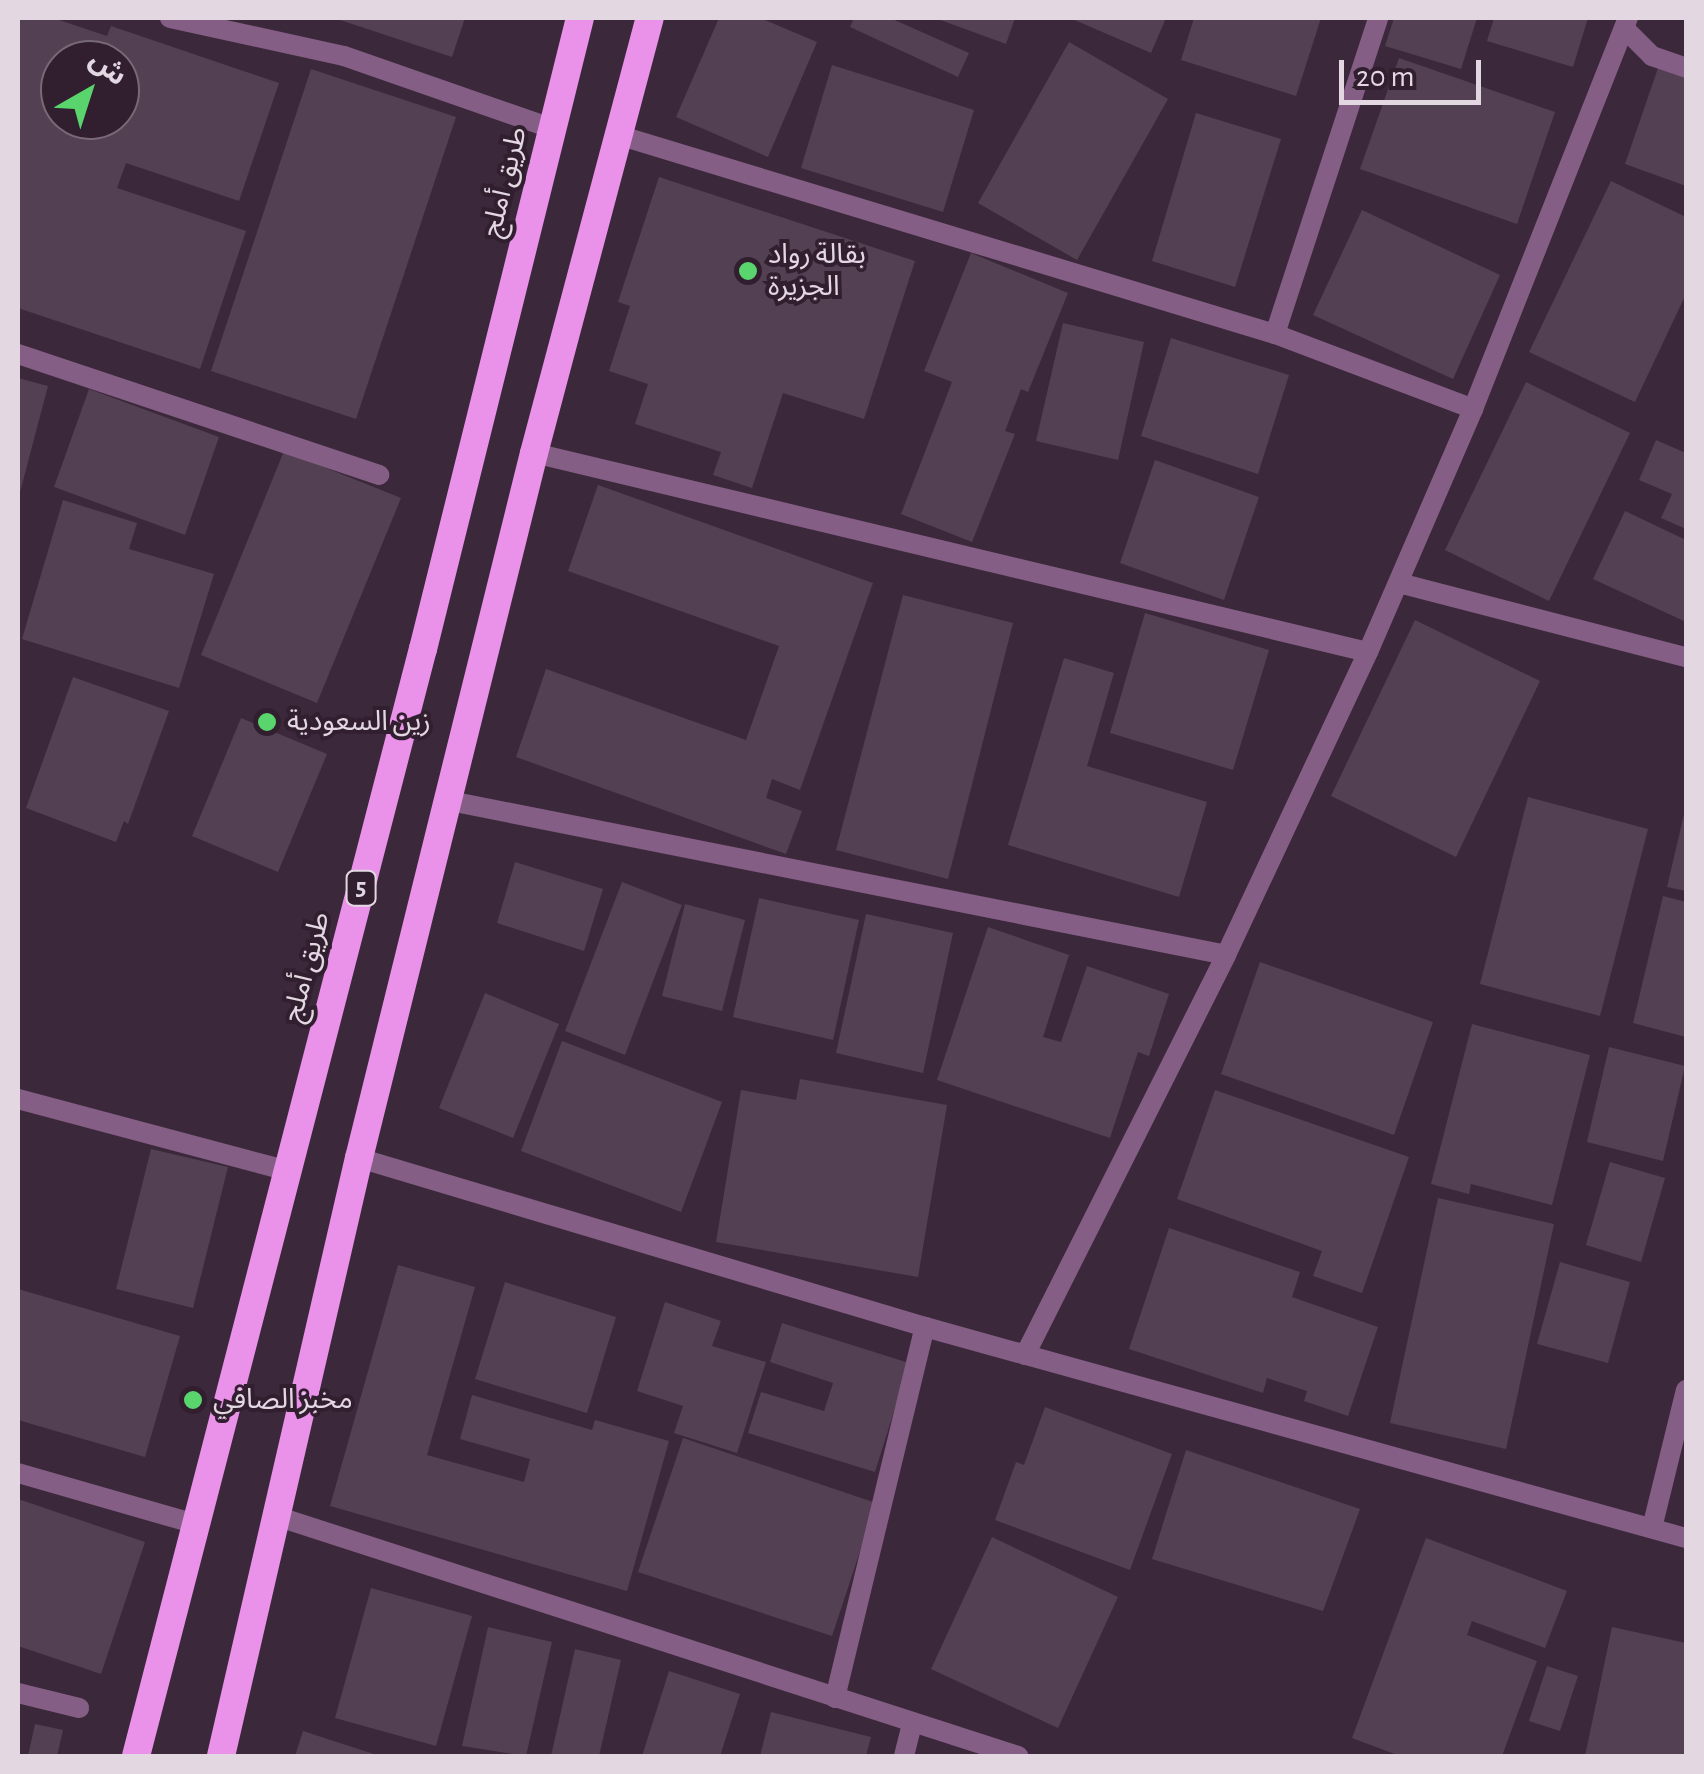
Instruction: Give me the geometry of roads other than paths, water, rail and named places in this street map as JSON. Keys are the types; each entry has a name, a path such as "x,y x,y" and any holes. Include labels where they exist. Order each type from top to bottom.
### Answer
{"highway":[{"name":"طريق أملج","path":"136,1756 424,649 580,18"},
{"path":"221,1756 359,1158 534,453 650,18"}],"street":[{"path":"170,18 344,56 551,128"},
{"path":"1275,334 1378,18"},
{"path":"1626,23 1652,56 1686,68"},
{"path":"1024,1355 1226,955 1368,652 1474,409 1626,23"},
{"path":"618,135 1275,334 1474,409"},
{"path":"18,354 380,475"},
{"path":"534,453 1368,652"},
{"path":"1399,583 1686,657"},
{"path":"450,801 1226,955"},
{"path":"18,1099 288,1171"},
{"path":"359,1158 925,1327 1686,1538"},
{"path":"835,1698 925,1327"},
{"path":"1652,1528 1686,1390"},
{"path":"18,1473 196,1524"},
{"path":"278,1517 1018,1756"},
{"path":"18,1693 79,1708"},
{"path":"904,1756 912,1723"}],"place":[{"name":"بقالة رواد الجزيرة","path":"748,271"},
{"name":"زين السعودية","path":"267,722"},
{"name":"مخبز الصافي","path":"193,1400"}]}
